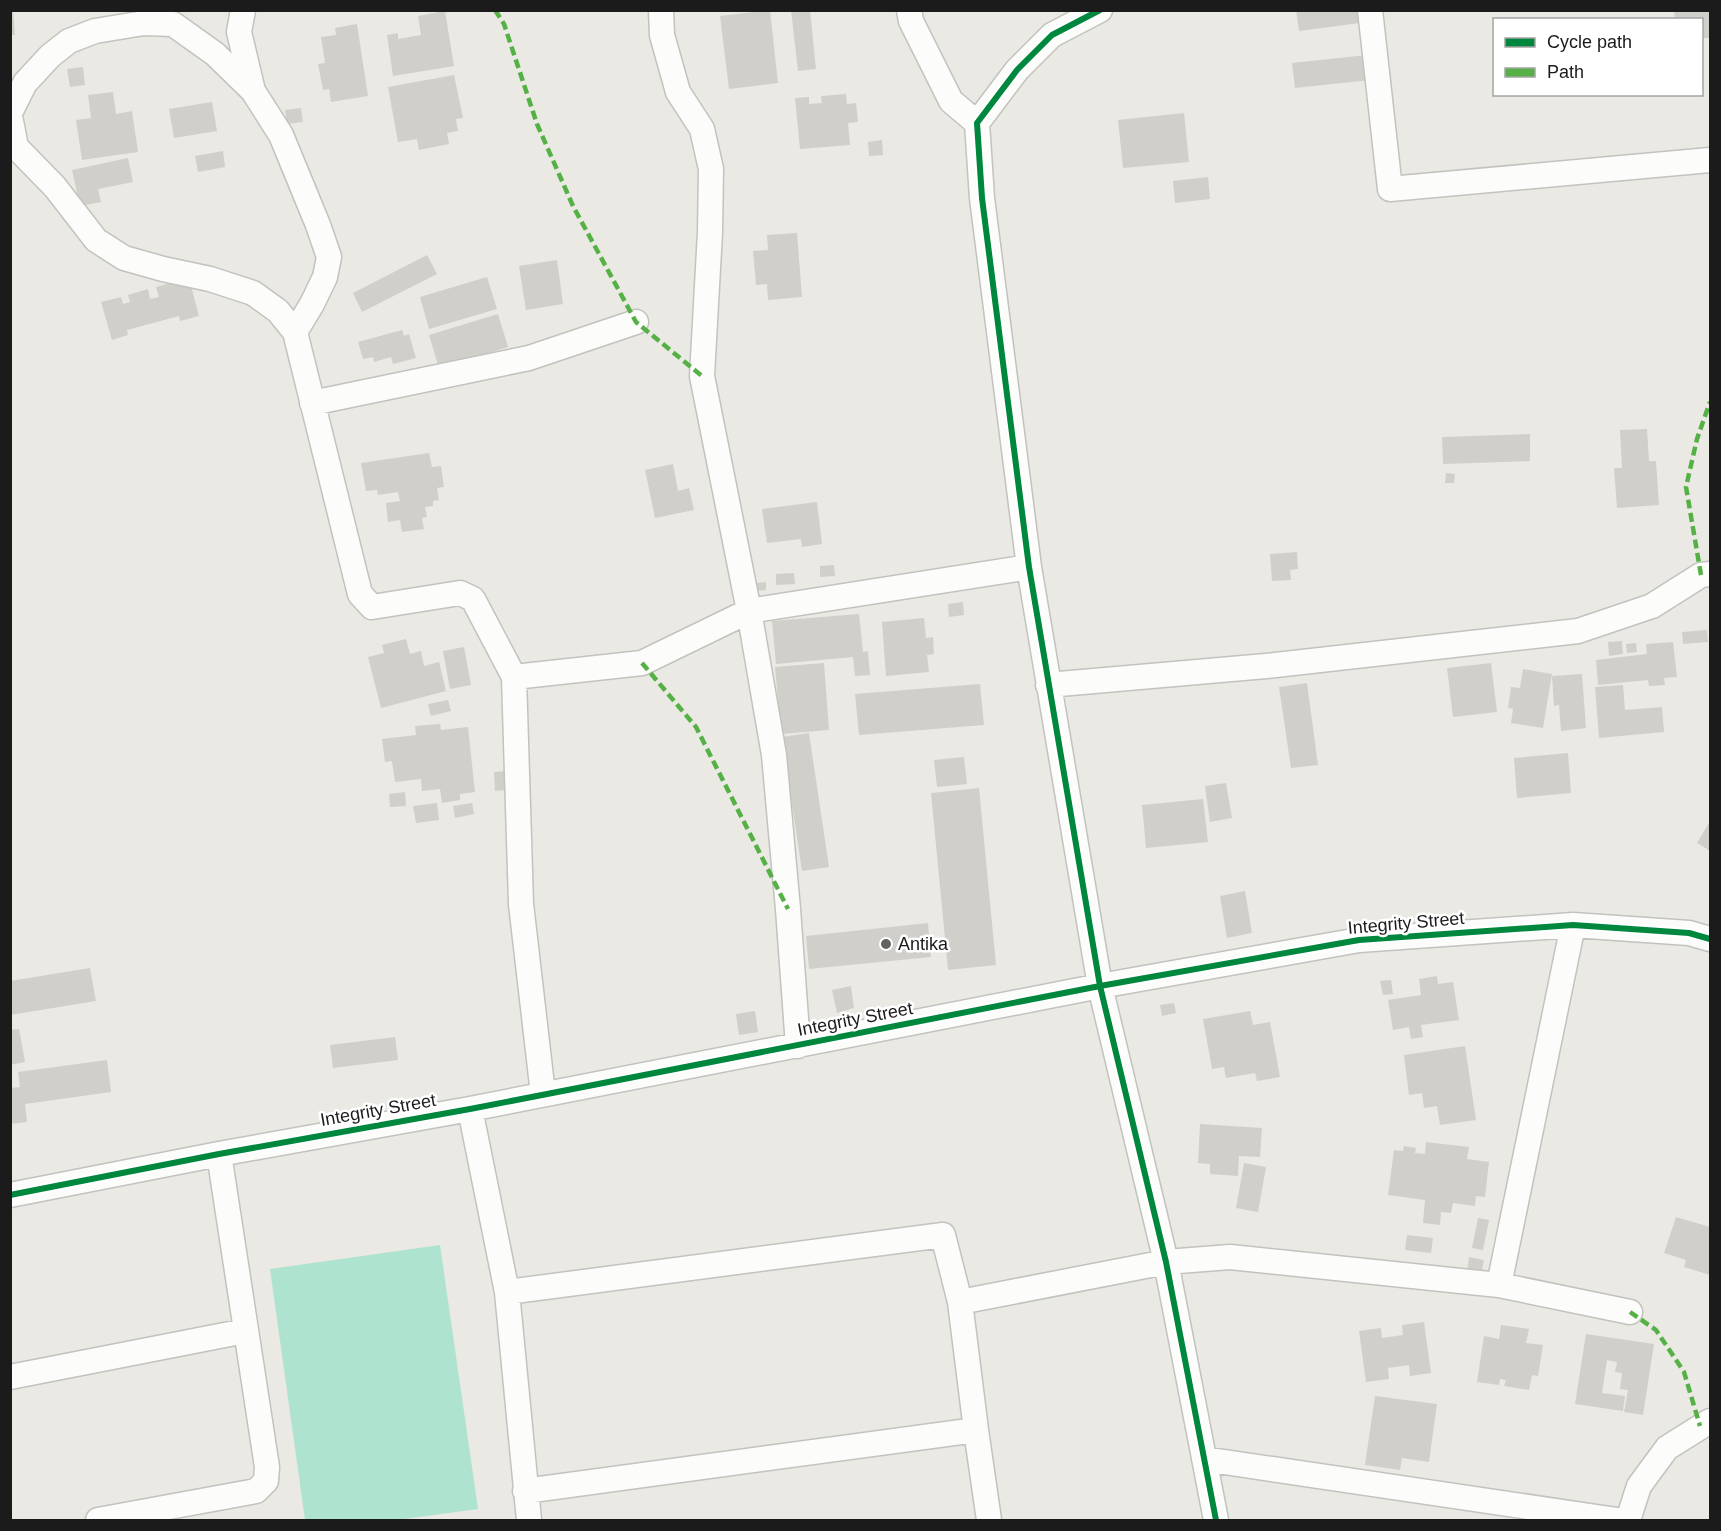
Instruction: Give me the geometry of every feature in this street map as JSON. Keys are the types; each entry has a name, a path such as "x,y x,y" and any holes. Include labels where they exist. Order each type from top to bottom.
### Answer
{"street":[{"path":"243,10 238,32 253,92"},
{"path":"661,10 662,35 678,92 702,129 711,169 702,376 749,611 774,755 798,1046"},
{"path":"909,10 911,21 951,101 978,123"},
{"path":"1100,10 1052,34 1017,69 978,123 982,198 1029,567 1100,987 1166,1262 1216,1521"},
{"path":"1370,10 1390,189 1710,160"},
{"path":"295,332 326,277 328,257 318,225 281,135 253,92 215,54 173,24 144,23 95,31 69,41 50,56 25,83 10,115 16,147 55,187 96,240 124,258 210,279 253,293 278,311 295,332 360,594 372,607 460,593 473,599 514,677 521,904 543,1094"},
{"path":"312,403 529,358 636,322"},
{"path":"514,677 642,663 749,611 1029,567"},
{"path":"1048,685 1266,666 1578,631 1652,606 1701,575 1710,574"},
{"path":"1500,1286 1573,926"},
{"name":"Integrity Street","path":"10,1195 1100,987 1359,940 1573,926 1689,933 1710,939"},
{"path":"470,1109 507,1292 529,1521"},
{"path":"98,1521 256,1491 266,1481 267,1467 219,1154"},
{"path":"507,1292 943,1235 960,1302 989,1521"},
{"path":"960,1302 1166,1262 1230,1257 1500,1286 1630,1312"},
{"path":"10,1377 245,1331"},
{"path":"1628,1521 1640,1486 1667,1448 1710,1420"},
{"path":"525,1491 976,1430"},
{"path":"1204,1459 1617,1521"}],"green space":[{"path":"440,1245 478,1509 397,1520 305,1520 270,1269"}],"building":[{"path":"10,10 13,10 15,35 10,35"},
{"path":"770,10 778,83 729,89 720,16"},
{"path":"791,10 810,10 816,69 798,71"},
{"path":"1296,10 1359,10 1360,23 1299,31"},
{"path":"1674,10 1710,10 1710,38 1703,38 1703,18 1675,18"},
{"path":"445,11 454,66 393,76 387,35 398,33 398,39 421,35 418,16"},
{"path":"357,24 368,96 331,102 329,89 323,90 318,64 325,63 321,37 336,35 335,28"},
{"path":"1367,55 1370,80 1295,88 1292,63"},
{"path":"83,67 85,85 70,87 67,69"},
{"path":"454,75 463,118 456,119 458,131 447,133 449,144 419,150 417,139 398,142 388,87"},
{"path":"113,92 116,114 132,111 138,152 82,160 76,120 91,118 88,95"},
{"path":"846,94 847,104 856,103 858,122 848,123 850,145 800,149 795,98 809,97 809,104 822,103 821,96"},
{"path":"212,102 217,131 174,138 169,109"},
{"path":"301,108 303,122 287,124 285,110"},
{"path":"1184,113 1189,162 1123,168 1118,120"},
{"path":"882,140 883,155 869,156 868,142"},
{"path":"223,151 225,167 198,172 195,156"},
{"path":"128,158 133,182 98,189 101,202 80,206 72,170"},
{"path":"1208,177 1210,199 1175,203 1173,181"},
{"path":"797,233 802,297 768,300 767,284 756,285 753,251 768,250 767,235"},
{"path":"427,255 437,274 362,312 353,293"},
{"path":"557,260 563,304 526,310 519,266"},
{"path":"487,277 497,309 429,329 420,297"},
{"path":"189,278 199,316 180,321 179,316 127,330 128,335 112,340 101,302 121,297 123,304 130,302 128,295 148,289 150,299 159,297 156,287"},
{"path":"498,314 508,347 439,368 429,335"},
{"path":"402,330 404,336 409,334 416,358 393,364 391,357 374,362 373,357 363,359 358,342"},
{"path":"1647,429 1649,461 1656,461 1659,505 1617,508 1614,468 1622,468 1620,430"},
{"path":"1530,434 1530,461 1443,464 1442,437"},
{"path":"429,453 432,467 441,466 444,487 437,488 439,500 433,501 433,506 425,507 427,517 422,518 424,529 402,532 400,520 388,522 386,503 400,501 398,492 378,495 377,490 366,491 361,463"},
{"path":"673,464 678,491 689,488 694,510 655,518 645,470"},
{"path":"1446,473 1455,474 1454,483 1445,483"},
{"path":"817,502 822,544 802,547 801,539 767,543 762,509"},
{"path":"1297,552 1298,569 1290,570 1291,580 1272,581 1270,554"},
{"path":"834,565 835,576 820,577 820,566"},
{"path":"794,573 795,584 776,585 776,574"},
{"path":"766,582 766,590 757,591 756,583"},
{"path":"963,602 964,615 949,617 948,604"},
{"path":"859,614 863,652 868,651 870,675 855,676 853,657 776,664 772,621"},
{"path":"924,618 926,638 933,637 934,654 927,655 929,672 886,676 882,622"},
{"path":"1707,630 1708,642 1683,644 1682,632"},
{"path":"406,639 410,654 421,651 424,666 439,662 446,691 381,708 368,657 384,653 382,645"},
{"path":"1622,641 1623,654 1609,656 1608,642"},
{"path":"1673,642 1677,677 1664,678 1665,685 1649,686 1648,680 1598,685 1596,660 1647,654 1646,644"},
{"path":"1636,643 1637,652 1627,653 1626,644"},
{"path":"464,647 471,685 450,689 443,651"},
{"path":"824,663 829,730 781,734 775,667"},
{"path":"1491,663 1497,712 1453,717 1447,668"},
{"path":"1523,669 1552,674 1543,728 1511,723 1513,709 1508,708 1511,687 1520,688"},
{"path":"1582,674 1586,728 1561,731 1559,705 1554,706 1552,676"},
{"path":"1307,683 1318,765 1291,768 1279,687"},
{"path":"980,684 984,725 859,735 855,694"},
{"path":"1623,685 1625,710 1662,707 1664,732 1599,738 1595,687"},
{"path":"448,700 451,711 431,716 428,704"},
{"path":"440,724 441,730 468,727 475,792 460,794 460,800 442,803 440,789 422,791 421,779 395,782 392,761 385,762 382,739 416,735 415,726"},
{"path":"809,733 829,867 802,871 782,737"},
{"path":"1568,753 1571,793 1517,798 1514,758"},
{"path":"964,757 967,784 937,787 934,760"},
{"path":"506,771 507,790 495,791 494,772"},
{"path":"1226,783 1232,818 1210,822 1205,786"},
{"path":"979,788 996,965 948,970 931,793"},
{"path":"405,792 406,806 390,807 389,794"},
{"path":"1203,799 1208,842 1146,848 1142,805"},
{"path":"437,803 439,820 416,823 413,806"},
{"path":"472,803 474,814 455,818 453,806"},
{"path":"1710,821 1710,851 1697,843"},
{"path":"1245,891 1252,933 1227,938 1220,896"},
{"path":"928,923 931,957 809,969 806,936"},
{"path":"90,968 96,1001 10,1015 10,981"},
{"path":"1437,976 1438,984 1453,982 1459,1020 1421,1025 1423,1037 1411,1039 1409,1027 1393,1030 1388,1000 1421,995 1419,979"},
{"path":"1391,980 1393,994 1383,995 1380,981"},
{"path":"851,986 854,1008 837,1013 832,990"},
{"path":"1174,1003 1176,1013 1162,1016 1160,1005"},
{"path":"755,1011 758,1032 739,1035 736,1014"},
{"path":"1250,1011 1253,1025 1270,1022 1280,1077 1257,1081 1255,1073 1226,1078 1224,1067 1212,1069 1203,1019"},
{"path":"19,1029 25,1062 10,1065 10,1030"},
{"path":"395,1037 398,1060 333,1068 330,1045"},
{"path":"1465,1046 1476,1120 1440,1125 1437,1106 1424,1108 1422,1093 1409,1095 1404,1055"},
{"path":"107,1060 111,1092 25,1104 27,1122 10,1124 10,1088 20,1087 18,1072"},
{"path":"1200,1124 1262,1128 1260,1157 1239,1156 1238,1176 1210,1174 1210,1164 1198,1163"},
{"path":"1426,1142 1469,1147 1467,1159 1489,1162 1485,1197 1476,1196 1475,1206 1453,1203 1451,1213 1441,1212 1440,1225 1423,1223 1425,1200 1388,1195 1394,1150 1403,1151 1404,1146 1416,1148 1415,1153 1425,1154"},
{"path":"1244,1163 1266,1167 1258,1212 1236,1208"},
{"path":"1676,1217 1710,1227 1710,1275 1684,1267 1686,1260 1664,1253"},
{"path":"1478,1218 1489,1220 1483,1250 1472,1248"},
{"path":"1407,1235 1433,1238 1431,1253 1405,1250"},
{"path":"1469,1257 1484,1260 1481,1275 1467,1273"},
{"path":"1424,1322 1431,1373 1410,1376 1409,1365 1388,1368 1389,1379 1366,1382 1359,1331 1381,1328 1382,1338 1403,1335 1402,1325"},
{"path":"1501,1325 1529,1329 1526,1343 1543,1345 1538,1376 1532,1375 1529,1390 1504,1386 1506,1380 1500,1379 1499,1385 1477,1382 1484,1336 1499,1339"},
{"path":"1586,1334 1654,1344 1643,1415 1624,1412 1628,1390 1620,1389 1622,1373 1615,1372 1617,1362 1607,1360 1602,1393 1625,1396 1623,1411 1575,1404"},
{"path":"1375,1396 1437,1404 1429,1462 1402,1458 1400,1470 1365,1465"}],"marked path":[{"path":"495,10 504,24 537,124 573,206 636,322 702,376"},
{"path":"1701,575 1686,487 1697,439 1710,402"},
{"path":"642,663 696,727 788,909"},
{"path":"1630,1312 1656,1330 1684,1372 1700,1426"}],"cycle path":[{"path":"1100,10 1052,35 1017,70 977,123 982,198 1029,567 1100,986 1166,1262 1216,1520"},
{"path":"10,1195 219,1154 470,1109 1100,986 1359,940 1573,925 1689,933 1710,939"}],"place":[{"name":"Antika","path":"886,944"}]}
